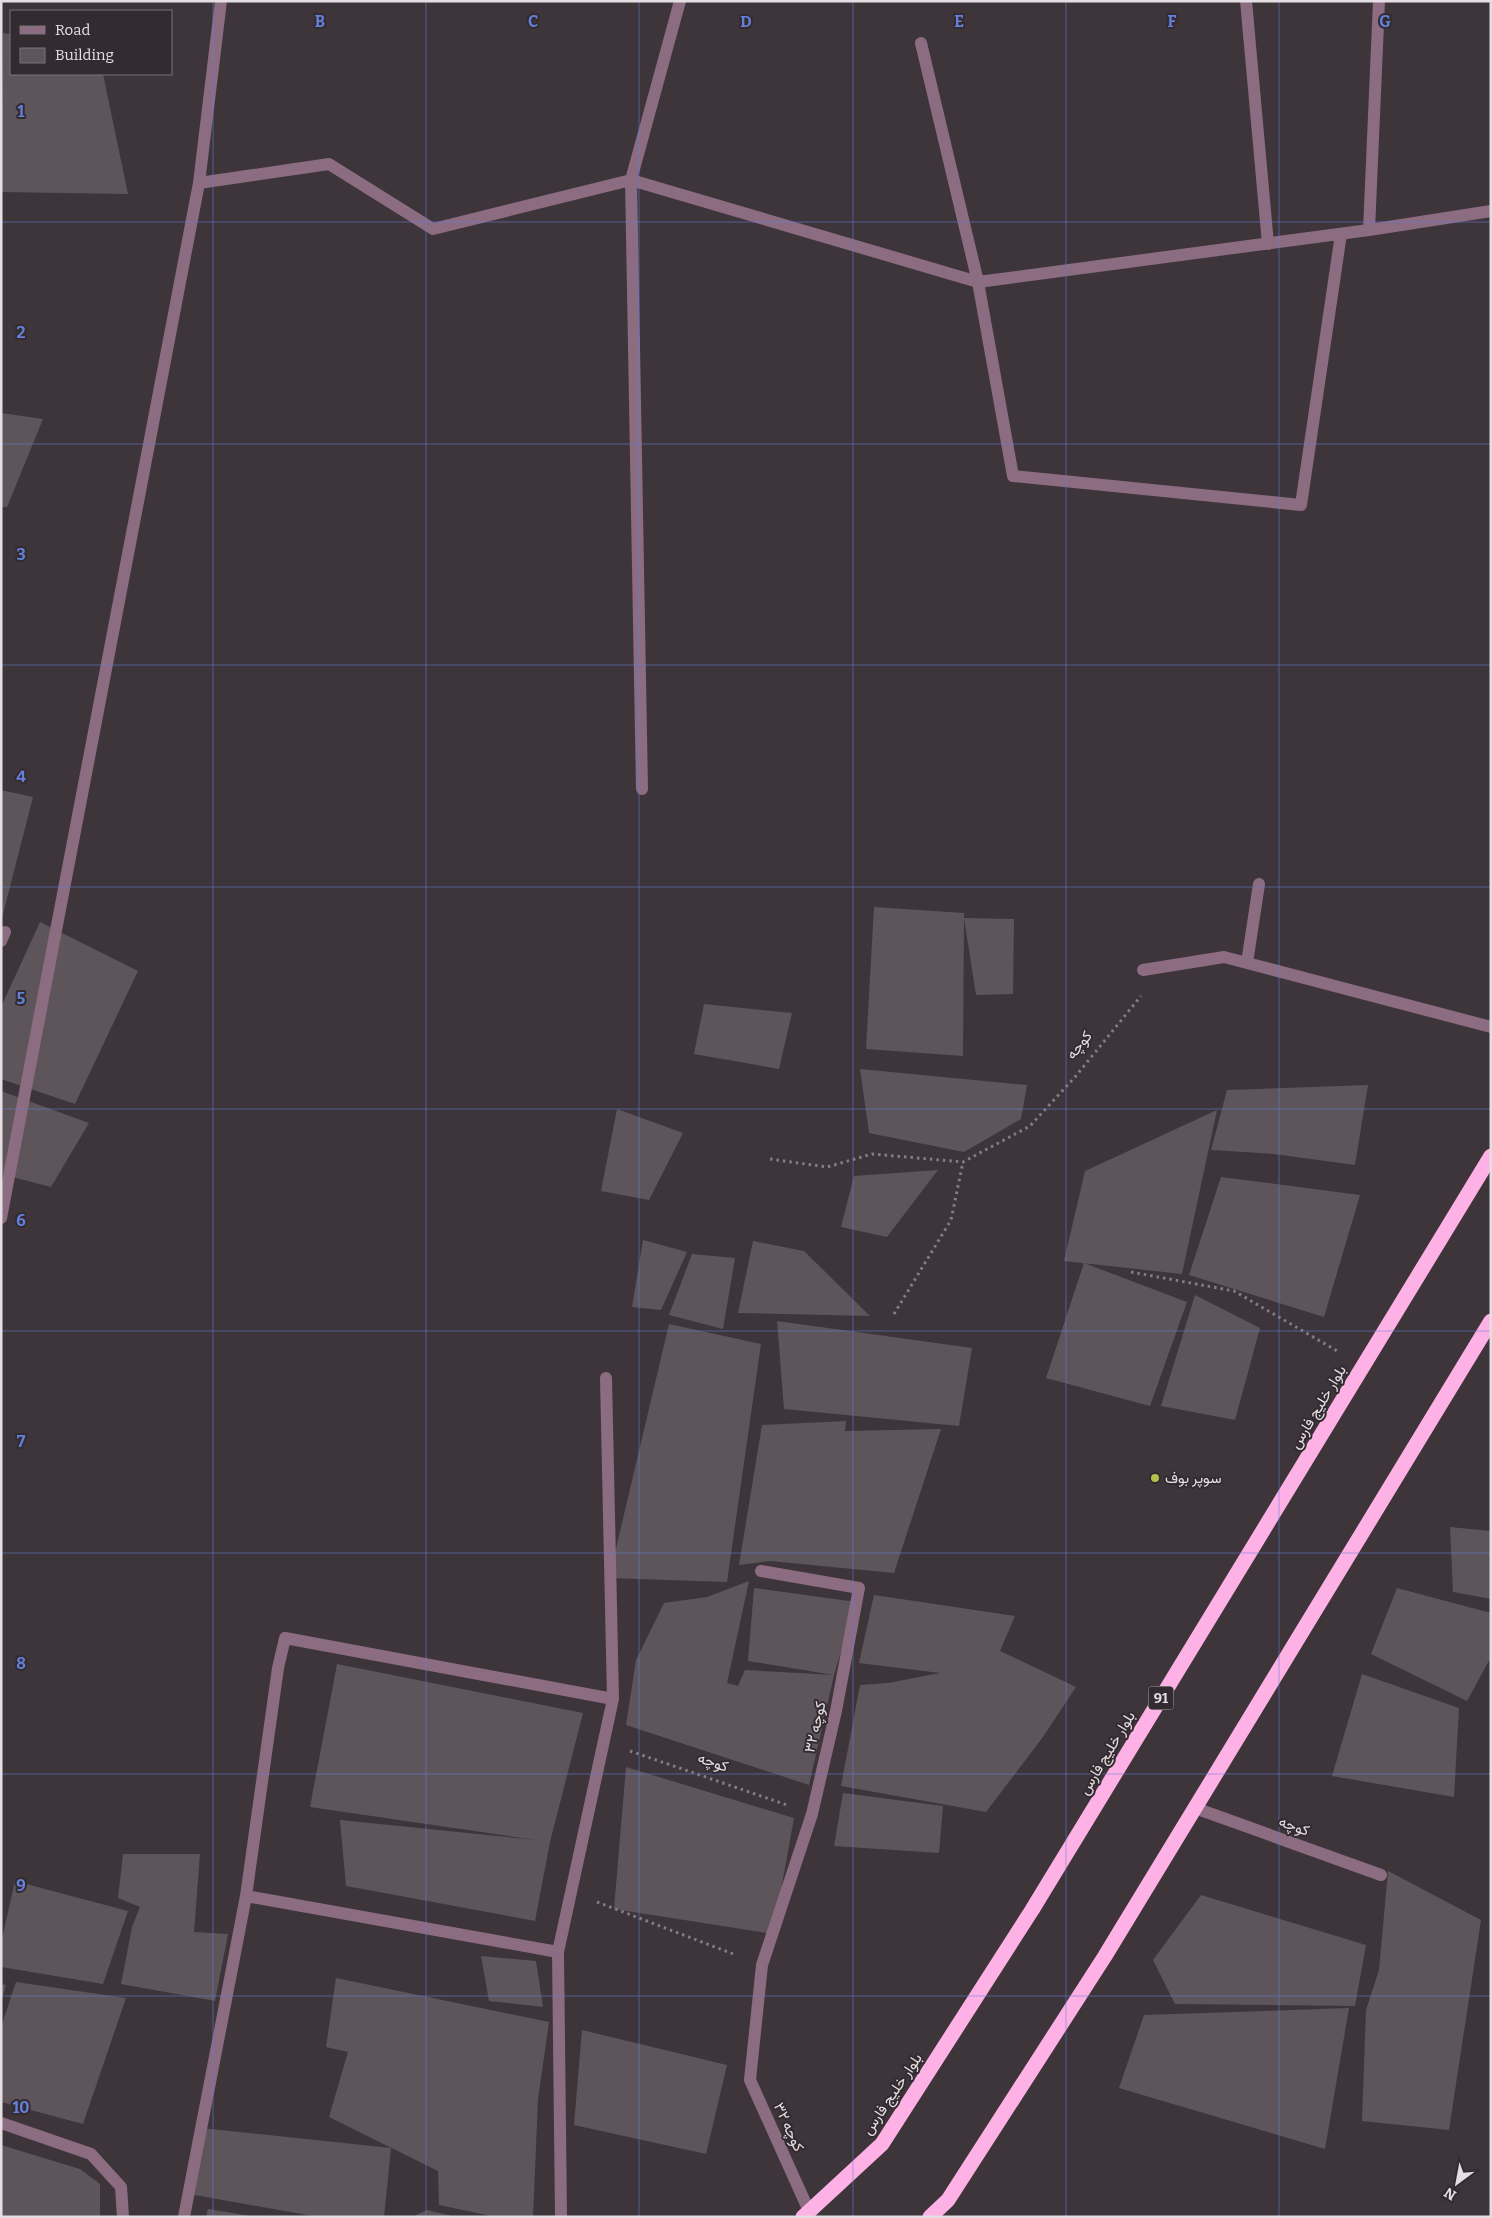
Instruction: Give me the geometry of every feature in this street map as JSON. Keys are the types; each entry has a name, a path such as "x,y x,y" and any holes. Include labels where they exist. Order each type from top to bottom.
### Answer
{"highway":[{"name":"بلوار خلیج فارس","path":"806,2214 882,2144 1032,1910 1491,1156"},
{"path":"930,2217 948,2200 1105,1956 1491,1321"}],"street":[{"path":"1,1218 199,183 221,1"},
{"path":"642,789 631,180 680,1"},
{"path":"1246,1 1268,244"},
{"path":"1368,230 1379,1"},
{"path":"921,43 978,282 1013,476 1301,505 1341,234"},
{"path":"199,183 329,164 433,229 631,180 978,282 1341,234 1491,211"},
{"path":"1247,963 1259,884"},
{"path":"1142,970 1224,957 1491,1027"},
{"path":"561,2217 558,1952 613,1699 606,1378"},
{"name":"کوچه ۳۲","path":"761,1571 859,1588 836,1711 812,1814 762,1966 750,2080 806,2214"},
{"path":"184,2217 246,1896 278,1668 285,1638 613,1699"},
{"name":"کوچه","path":"1195,1808 1382,1875"},
{"path":"246,1896 558,1952"},
{"path":"1,2123 91,2154 121,2187 124,2217"}],"path":[{"name":"کوچه","path":"963,1162 1030,1126 1074,1077 1146,990"},
{"path":"770,1159 827,1167 872,1154 963,1162 951,1220 894,1314"},
{"path":"1131,1272 1234,1291 1363,1366"},
{"name":"کوچه","path":"604,1742 812,1814"},
{"path":"571,1892 762,1966"}],"building":[{"path":"3,33 10,34 10,75 103,75 128,194 1,192"},
{"path":"1,413 43,419 7,507 1,507"},
{"path":"1,790 33,797 2,918 1,918"},
{"path":"874,907 964,913 963,1056 866,1049"},
{"path":"964,918 1014,919 1013,994 976,995"},
{"path":"40,922 138,971 75,1104 1,1079 1,1007"},
{"path":"704,1004 792,1013 779,1069 694,1054"},
{"path":"860,1069 1027,1085 1021,1119 964,1152 869,1133"},
{"path":"1368,1085 1355,1165 1274,1154 1211,1150 1227,1090"},
{"path":"1,1091 89,1123 51,1187 1,1174"},
{"path":"617,1109 683,1133 649,1200 601,1191"},
{"path":"1217,1110 1182,1274 1064,1261 1085,1171"},
{"path":"938,1170 887,1237 841,1227 854,1176"},
{"path":"1221,1177 1360,1195 1324,1317 1189,1275"},
{"path":"643,1240 687,1252 661,1310 632,1307"},
{"path":"753,1241 804,1251 870,1316 738,1313"},
{"path":"692,1254 735,1258 723,1329 669,1315"},
{"path":"1084,1263 1187,1302 1150,1406 1046,1378"},
{"path":"1195,1295 1260,1328 1235,1420 1161,1406"},
{"path":"777,1321 972,1348 959,1426 784,1409"},
{"path":"669,1324 761,1344 727,1582 609,1578"},
{"path":"846,1421 845,1431 941,1429 894,1573 770,1561 739,1565 762,1425"},
{"path":"1450,1527 1491,1531 1491,1599 1453,1592"},
{"path":"749,1581 727,1683 738,1686 745,1670 834,1675 809,1785 626,1725 636,1660 664,1603 707,1597"},
{"path":"754,1588 856,1602 834,1675 748,1661"},
{"path":"1397,1588 1491,1613 1491,1657 1467,1701 1371,1654"},
{"path":"874,1595 1015,1616 1000,1651 1076,1687 1043,1737 986,1812 841,1786 860,1685 888,1683 940,1673 859,1663"},
{"path":"337,1664 583,1713 550,1842 535,1921 346,1886 340,1820 536,1840 310,1807"},
{"path":"1362,1674 1459,1708 1454,1797 1332,1776"},
{"path":"626,1767 794,1818 773,1934 614,1909"},
{"path":"843,1793 943,1806 939,1853 834,1846"},
{"path":"123,1854 200,1854 194,1932 228,1934 215,2001 121,1984 132,1927 140,1907 118,1898"},
{"path":"1388,1871 1481,1920 1449,2130 1362,2121 1366,2010 1379,1970"},
{"path":"15,1881 128,1911 103,1984 1,1967 1,1943"},
{"path":"1201,1895 1366,1945 1355,2006 1175,2004 1153,1960"},
{"path":"481,1956 536,1961 543,2007 489,2001"},
{"path":"336,1978 549,2022 538,2099 533,2217 496,2217 439,2205 438,2171 329,2117 348,2052 326,2047"},
{"path":"16,1982 126,1998 83,2124 1,2102 1,2027"},
{"path":"1,1984 6,1985 2,1999 1,1999"},
{"path":"1349,2008 1325,2149 1119,2088 1144,2015"},
{"path":"582,2030 727,2065 706,2154 574,2125"},
{"path":"201,2128 391,2148 384,2217 318,2217 189,2194"},
{"path":"1,2145 80,2169 100,2184 100,2217 1,2217"},
{"path":"208,2209 251,2216 251,2217 206,2217"},
{"path":"427,2210 452,2216 412,2217"}],"place":[{"name":"سوپر بوف","path":"1155,1478"}]}
